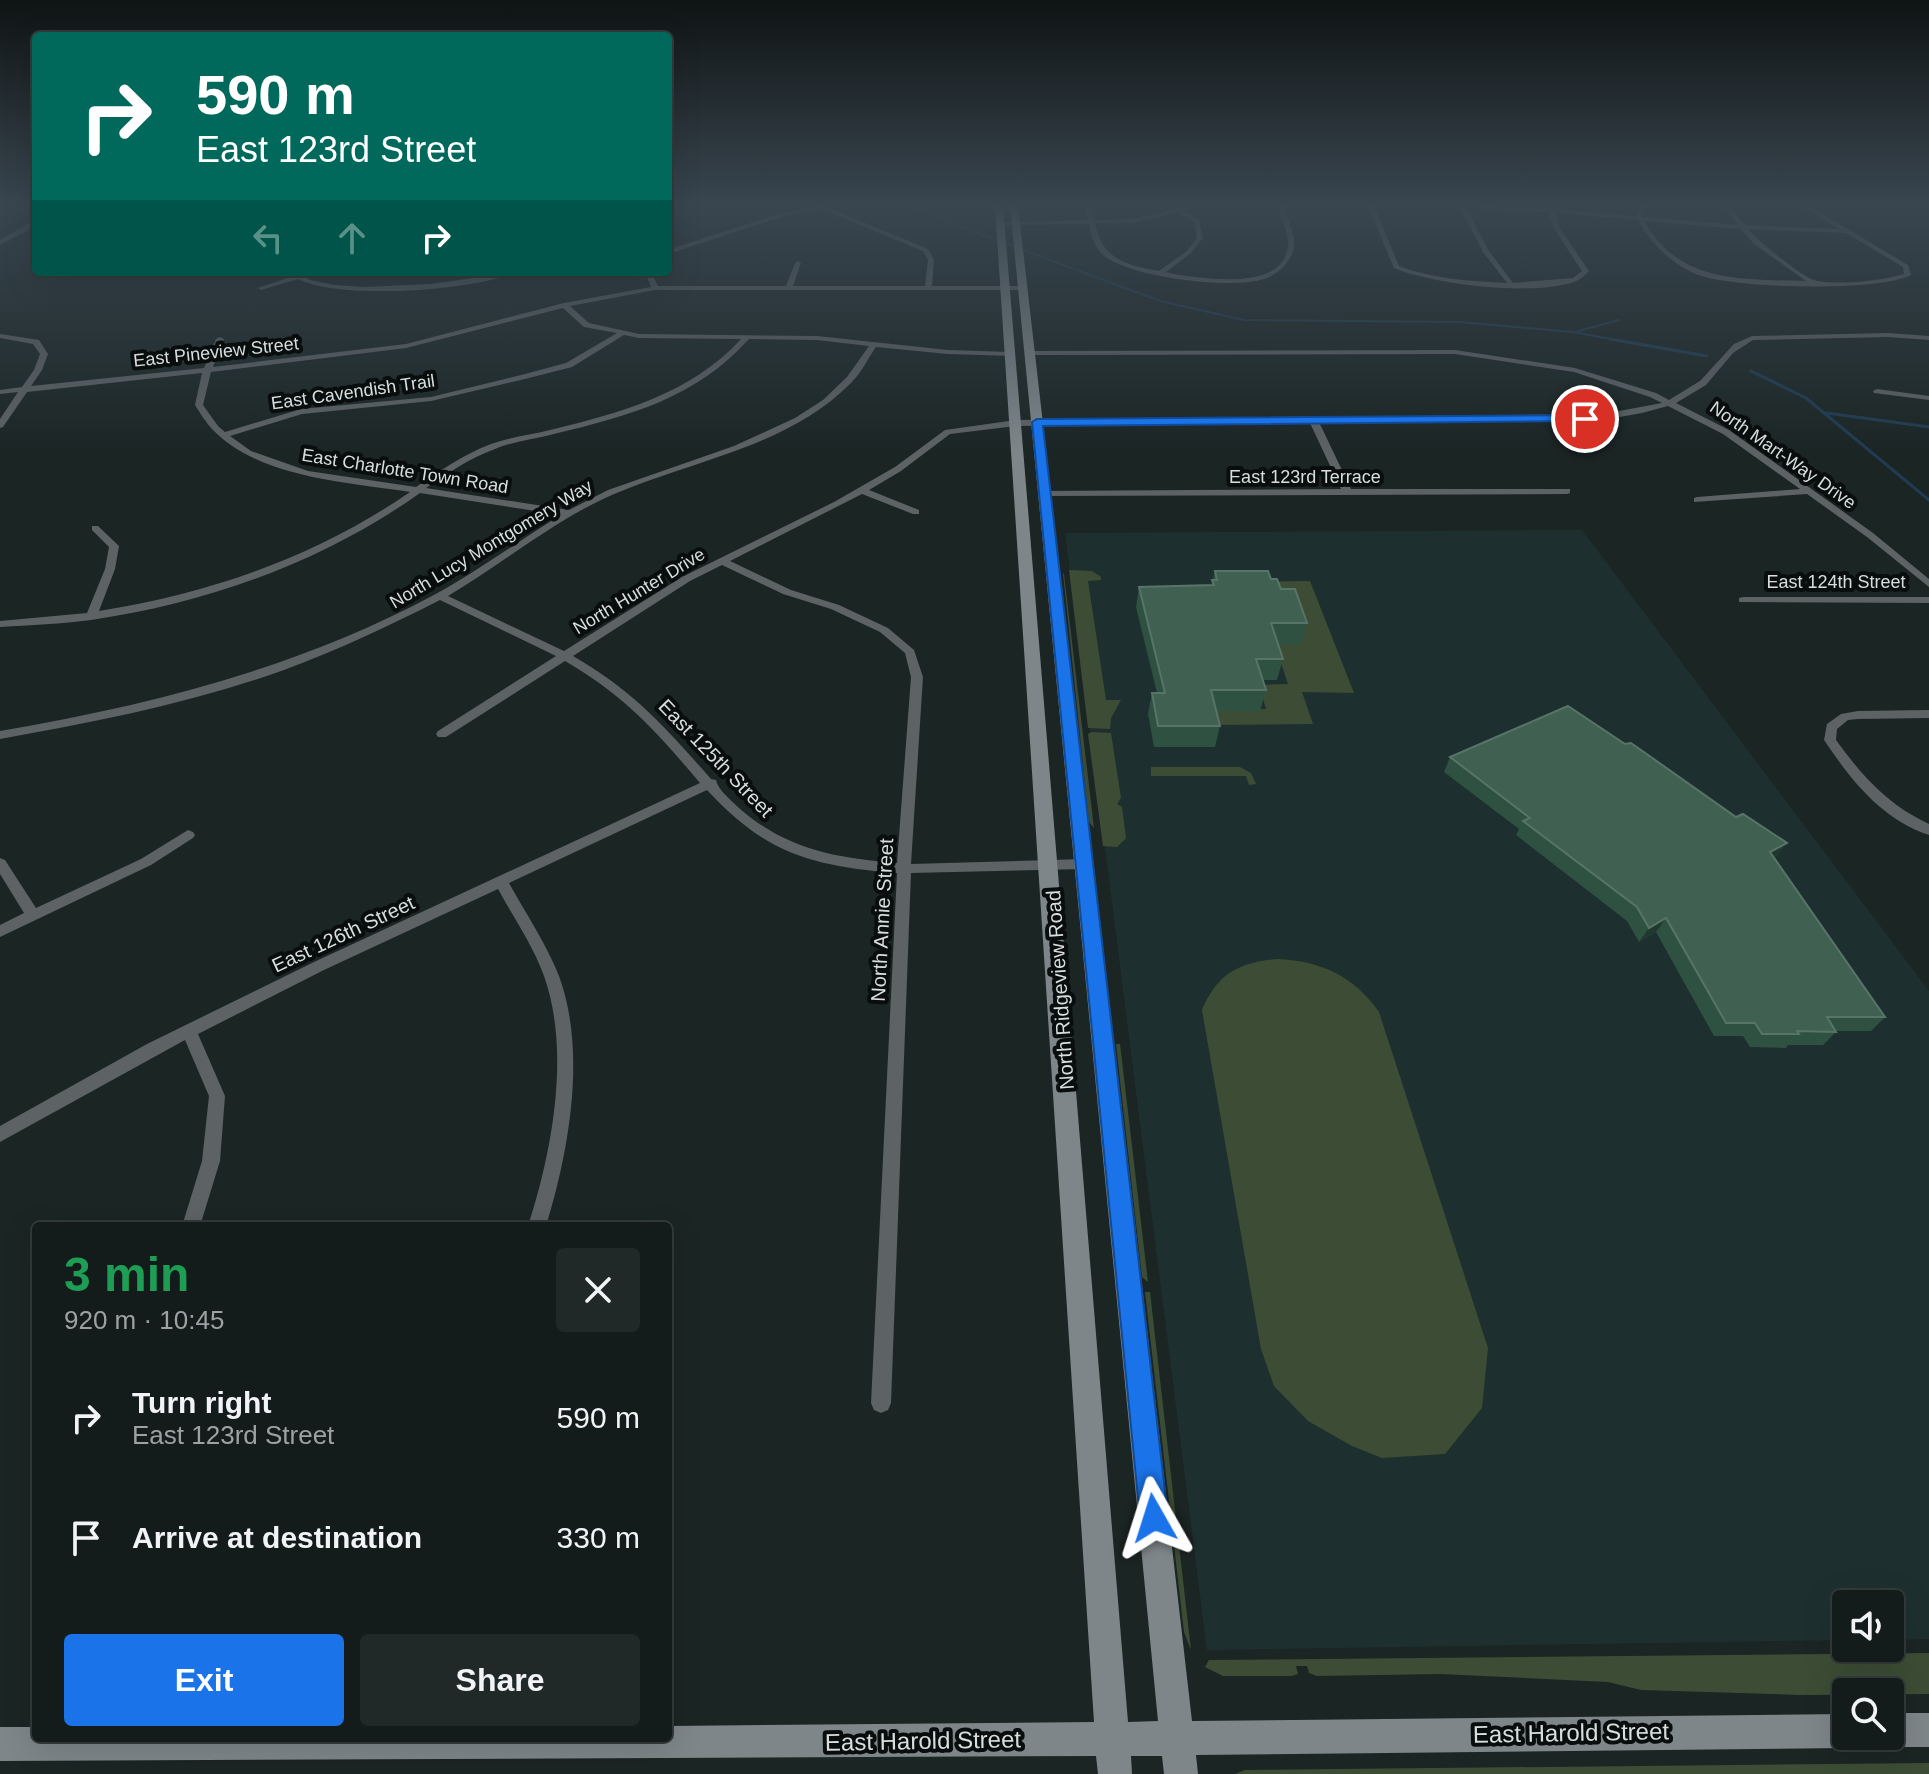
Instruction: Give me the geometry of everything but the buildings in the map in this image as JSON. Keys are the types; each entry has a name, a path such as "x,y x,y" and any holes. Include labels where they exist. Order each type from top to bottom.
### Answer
{"main road":[{"name":"North Ridgeview Road","path":"1014,289 1026,423 1051,864 1115,1774"},
{"name":"North Ridgeview Road","path":"1026,423 1043,493 1181,1774"},
{"path":"1904,1730 1929,1730"},
{"name":"East Harold Street","path":"672,1740 1832,1731"},
{"name":"East Harold Street","path":"0,1744 255,1742"}],"street":[{"name":"East Pineview Street","path":"0,392 362,353 564,305 650,289"},
{"path":"564,305 587,325 621,334"},
{"name":"North Mart-Way Drive","path":"621,334 748,336 1020,354 1455,352 1575,370 1670,402 1726,432 1809,491 1929,584"},
{"name":"East Cavendish Trail","path":"223,435 301,412 431,399 526,376 569,365 621,334"},
{"name":"North Hunter Drive","path":"442,734 562,656 722,561 898,469 948,432 1026,423 1585,419 1636,412 1670,402 1695,389 1736,345 1752,338 1825,335 1929,338"},
{"path":"0,336 36,342 44,354 38,370 0,425"},
{"path":"0,624 91,617 221,588 289,562 348,535 461,460 492,447 603,418 666,397 715,369 735,354 748,336"},
{"path":"208,369 220,339"},
{"name":"North Lucy Montgomery Way","path":"0,735 143,710 235,685 313,657 440,596 569,513 612,492 771,434 815,407 850,379 874,344"},
{"name":"East Charlotte Town Road","path":"208,369 199,405 223,435 248,453 306,473 569,513"},
{"path":"1877,391 1929,398"},
{"path":"1314,421 1348,493"},
{"path":"861,490 916,512"},
{"name":"East 123rd Terrace","path":"1043,493 1567,491"},
{"path":"1697,500 1809,491"},
{"path":"91,617 110,569 114,546 95,528"},
{"name":"North Annie Street","path":"722,561 787,592 835,607 884,630 910,652 917,677 904,867 881,1403"},
{"name":"East 125th Street","path":"440,596 584,666 630,699 749,826 793,849 861,865 1084,864"},
{"name":"East 124th Street","path":"1743,600 1929,600"},
{"path":"1929,714 1845,717 1831,727 1830,740 1854,776 1879,802 1929,830"},
{"name":"East 126th Street","path":"0,1135 189,1031 711,783"},
{"path":"0,931 146,862 188,835"},
{"path":"0,863 33,915"},
{"path":"501,882 556,990 566,1066 549,1191 538,1222"},
{"path":"189,1031 217,1096 211,1161 192,1222"}],"shaded area":[{"path":"1582,530 1929,991 1929,1639 1904,1640 1904,1590 1832,1590 1832,1640 1207,1650 1065,533"}],"green space":[{"path":"1069,570 1092,571 1101,577 1101,580 1088,581 1106,700 1121,700 1111,718 1110,729 1088,728"},
{"path":"1064,574 1094,828 1089,822"},
{"path":"1310,581 1354,693 1302,692 1313,724 1213,725 1198,711 1266,709 1259,685 1288,684 1276,648 1278,644 1301,644 1235,582"},
{"path":"1111,733 1121,798 1117,804 1122,807 1126,838 1117,847 1103,846 1088,734"},
{"path":"1151,767 1240,767 1251,773 1256,784 1249,785 1246,776 1151,776"},
{"path":"1278,959 1308,963 1335,973 1359,989 1379,1012 1488,1348 1482,1408 1445,1454 1382,1458 1352,1446 1308,1421 1274,1386 1261,1349 1202,1010 1215,987 1231,972 1252,963"},
{"path":"1116,1044 1120,1044 1148,1282 1142,1277"},
{"path":"1145,1292 1150,1292 1191,1650 1184,1632"},
{"path":"1904,1653 1929,1653 1929,1694 1904,1694 1904,1678 1832,1678 1832,1695 1801,1695 1641,1690 1608,1682 1441,1674 1317,1676 1309,1673 1307,1666 1296,1666 1298,1674 1291,1676 1223,1676 1205,1667 1209,1660 1832,1654 1832,1662 1904,1662"},
{"path":"1929,1763 1929,1774 1235,1774 1245,1770"}],"waterway":[{"path":"1127,289 1160,301 1244,320 1459,322 1573,332 1615,340"},
{"path":"1578,331 1619,320"},
{"path":"1610,339 1615,340"},
{"path":"1615,340 1707,356"},
{"path":"1615,340 1621,341"},
{"path":"1751,371 1806,398 1929,500"},
{"path":"1827,413 1929,427"}],"route":[{"path":"1154,1518 1037,422 1585,419"}]}
